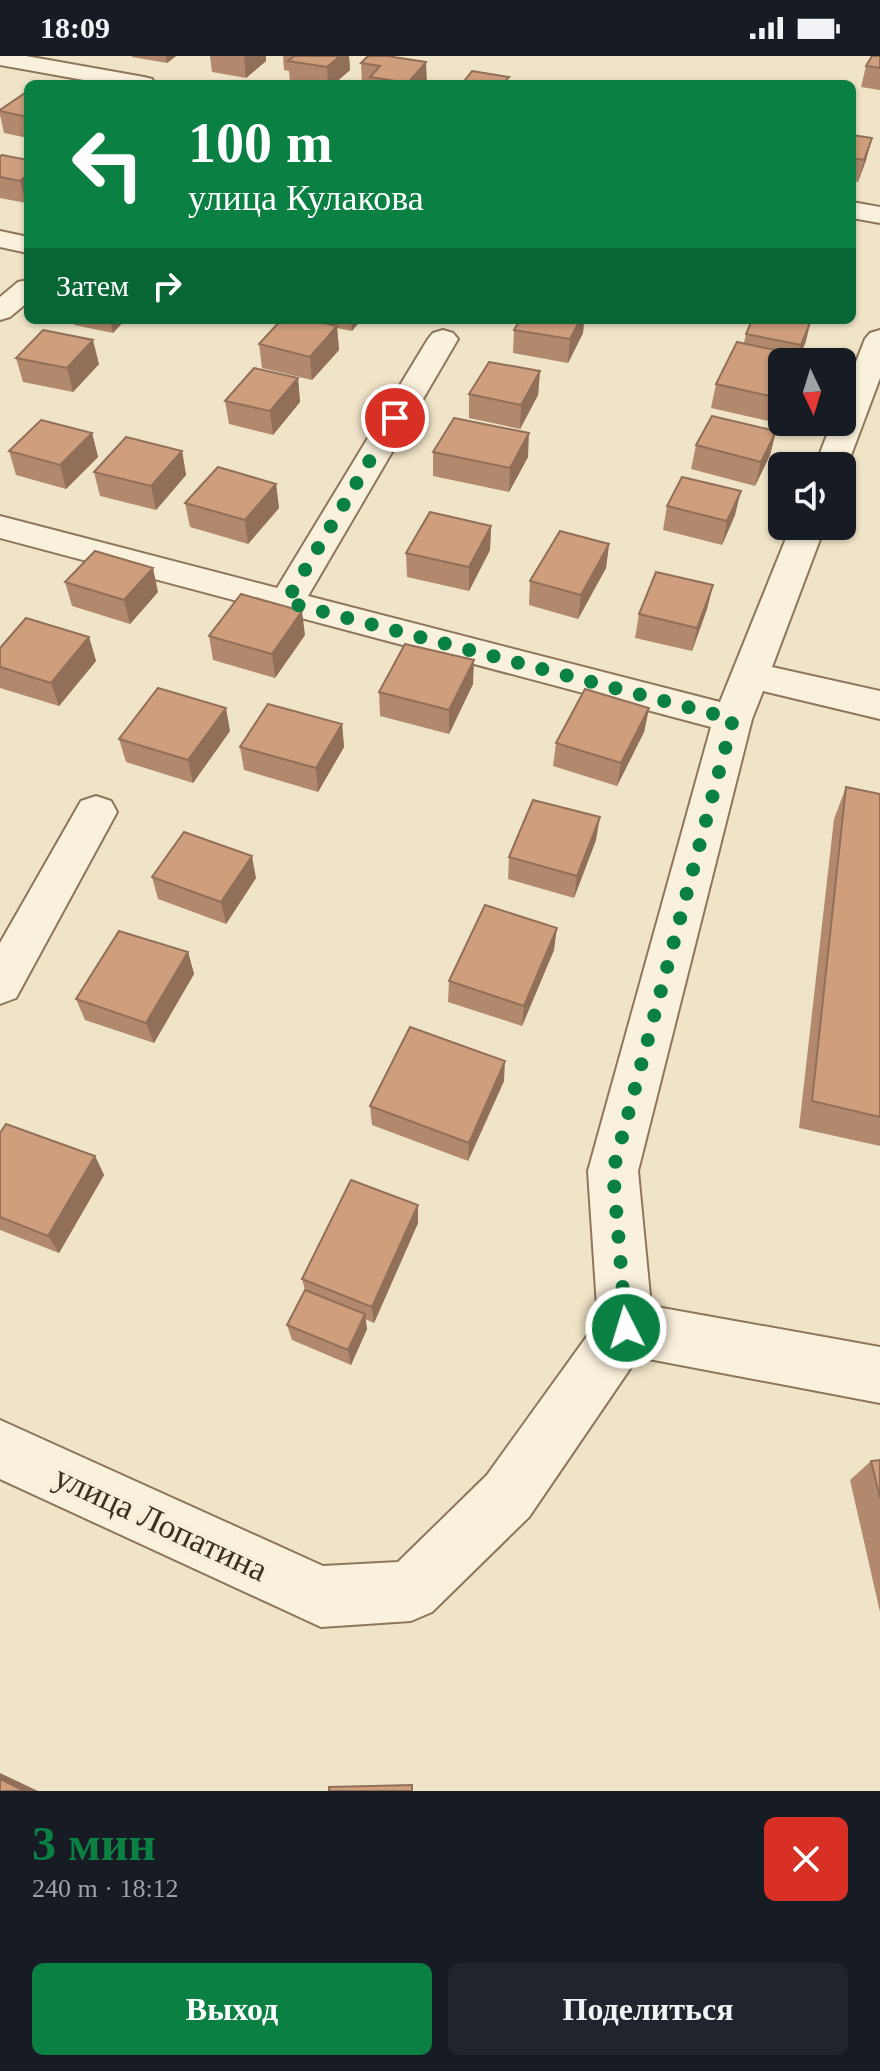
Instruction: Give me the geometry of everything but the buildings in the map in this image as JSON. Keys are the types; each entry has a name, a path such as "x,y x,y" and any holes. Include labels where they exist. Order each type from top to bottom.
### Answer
{"street":[{"path":"0,58 122,80"},
{"path":"856,211 880,215"},
{"path":"0,239 24,244"},
{"path":"0,311 24,291"},
{"path":"286,602 443,339"},
{"path":"836,452 880,339"},
{"path":"0,527 733,719"},
{"path":"803,540 733,719 613,1171 626,1328 880,1375"},
{"path":"750,675 880,705"},
{"path":"0,985 96,812"},
{"name":"улица Лопатина","path":"0,1449 321,1597 411,1591 508,1496 626,1328"}],"route":[{"path":"395,418 286,602 733,719 613,1171 626,1328"}]}
